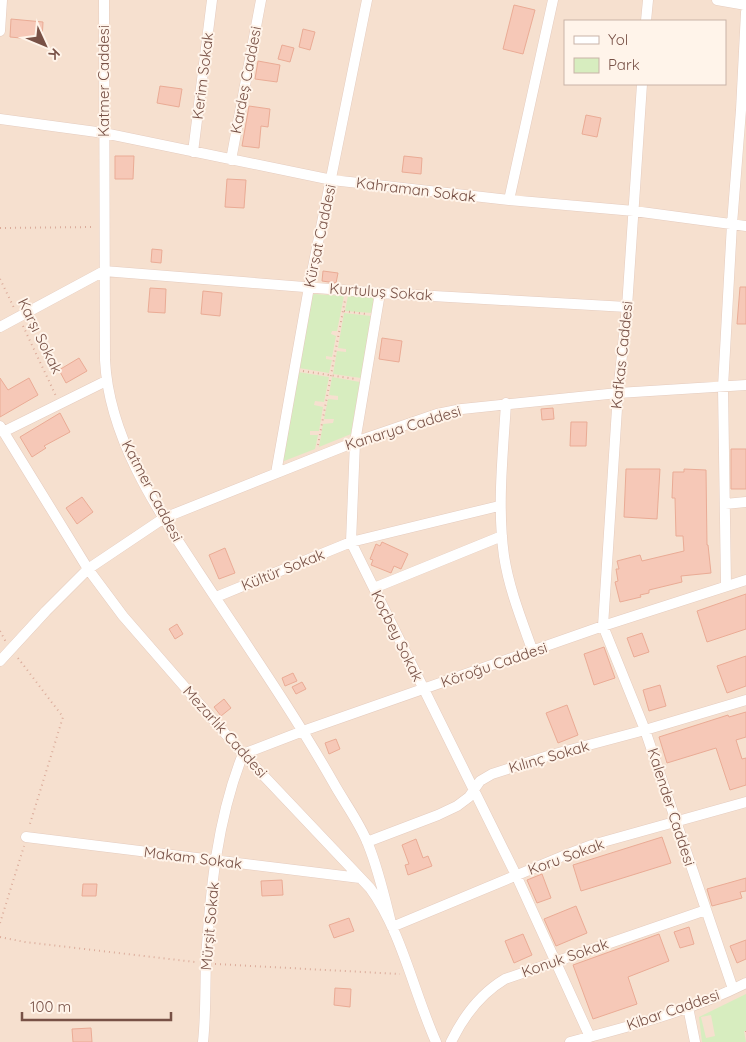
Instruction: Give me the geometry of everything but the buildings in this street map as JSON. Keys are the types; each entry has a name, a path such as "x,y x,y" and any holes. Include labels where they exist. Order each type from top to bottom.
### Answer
{"street":[{"path":"0,31 2,0"},
{"name":"Katmer Caddesi","path":"104,0 106,381 113,410 132,460 164,518 303,731 367,842 379,875 392,928"},
{"name":"Kerim Sokak","path":"193,152 212,0"},
{"name":"Kardeş Caddesi","path":"231,160 262,0"},
{"name":"Kürşat Caddesi","path":"276,473 309,287 367,0"},
{"path":"509,200 553,0"},
{"path":"646,20 648,0"},
{"path":"717,0 746,5"},
{"path":"726,586 724,387 732,224 744,111 746,12"},
{"name":"Kafkas Caddesi","path":"603,626 618,393 627,307 642,85"},
{"name":"Kahraman Sokak","path":"0,119 104,133 332,180 509,200 634,211 746,226"},
{"path":"0,327 104,271"},
{"name":"Kurtuluş Sokak","path":"104,271 380,293 627,307"},
{"name":"Koçbey Sokak","path":"380,293 355,442 351,542 516,876 590,1037"},
{"path":"2,429 60,404 106,381"},
{"name":"Kanarya Caddesi","path":"0,661 10,648 88,569 164,518 355,442 438,414 462,409 618,393 746,386"},
{"path":"506,403 500,506 502,536 509,580 533,652"},
{"name":"Mezarlık Caddesi","path":"2,429 88,569 123,616 243,754 360,878 380,902 436,1042"},
{"path":"725,504 746,502"},
{"name":"Kültür Sokak","path":"216,597 351,542 500,506"},
{"path":"374,588 502,536"},
{"name":"Köroğu Caddesi","path":"243,754 303,731 603,626 746,580"},
{"name":"Kalender Caddesi","path":"603,626 646,730 733,989"},
{"name":"Kılınç Sokak","path":"367,842 438,815 456,806 469,797 480,781 492,774 746,700"},
{"name":"Mürşit Sokak","path":"203,1042 209,909 225,811 232,780 243,754"},
{"name":"Koru Sokak","path":"392,928 592,845 746,802"},
{"name":"Makam Sokak","path":"26,837 360,878"},
{"name":"Konuk Sokak","path":"451,1042 473,1006 493,986 505,979 706,910"},
{"name":"Kibar Caddesi","path":"570,1042 688,1008 746,982"},
{"path":"688,1008 695,1042"}],"path":[{"path":"0,228 104,227"},
{"name":"Karşı Sokak","path":"0,279 60,404"},
{"path":"316,457 347,290"},
{"path":"343,311 376,315"},
{"path":"294,369 365,380"},
{"path":"0,631 10,648 63,717 0,923"}],"shaded area":[{"path":"0,0 746,0 746,1042 0,1042"}],"green space":[{"path":"314,294 344,296 337,331 332,331 331,334 336,336 332,357 326,356 326,359 332,360 329,373 299,368 312,296"},
{"path":"348,296 372,297 374,300 372,313 345,311"},
{"path":"344,313 371,316 361,378 333,374 337,351 346,352 346,349 338,348"},
{"path":"298,372 329,377 324,402 315,401 314,405 323,407 319,431 310,431 310,435 318,435 315,449 284,461 282,459"},
{"path":"332,377 360,382 351,434 319,447 323,424 333,423 334,419 324,419 328,399 338,400 338,396 329,395"},
{"path":"746,994 746,1031 744,1031 746,1042 702,1042 699,1017","holes":["711,1015 715,1036 706,1038 701,1017"]}]}
